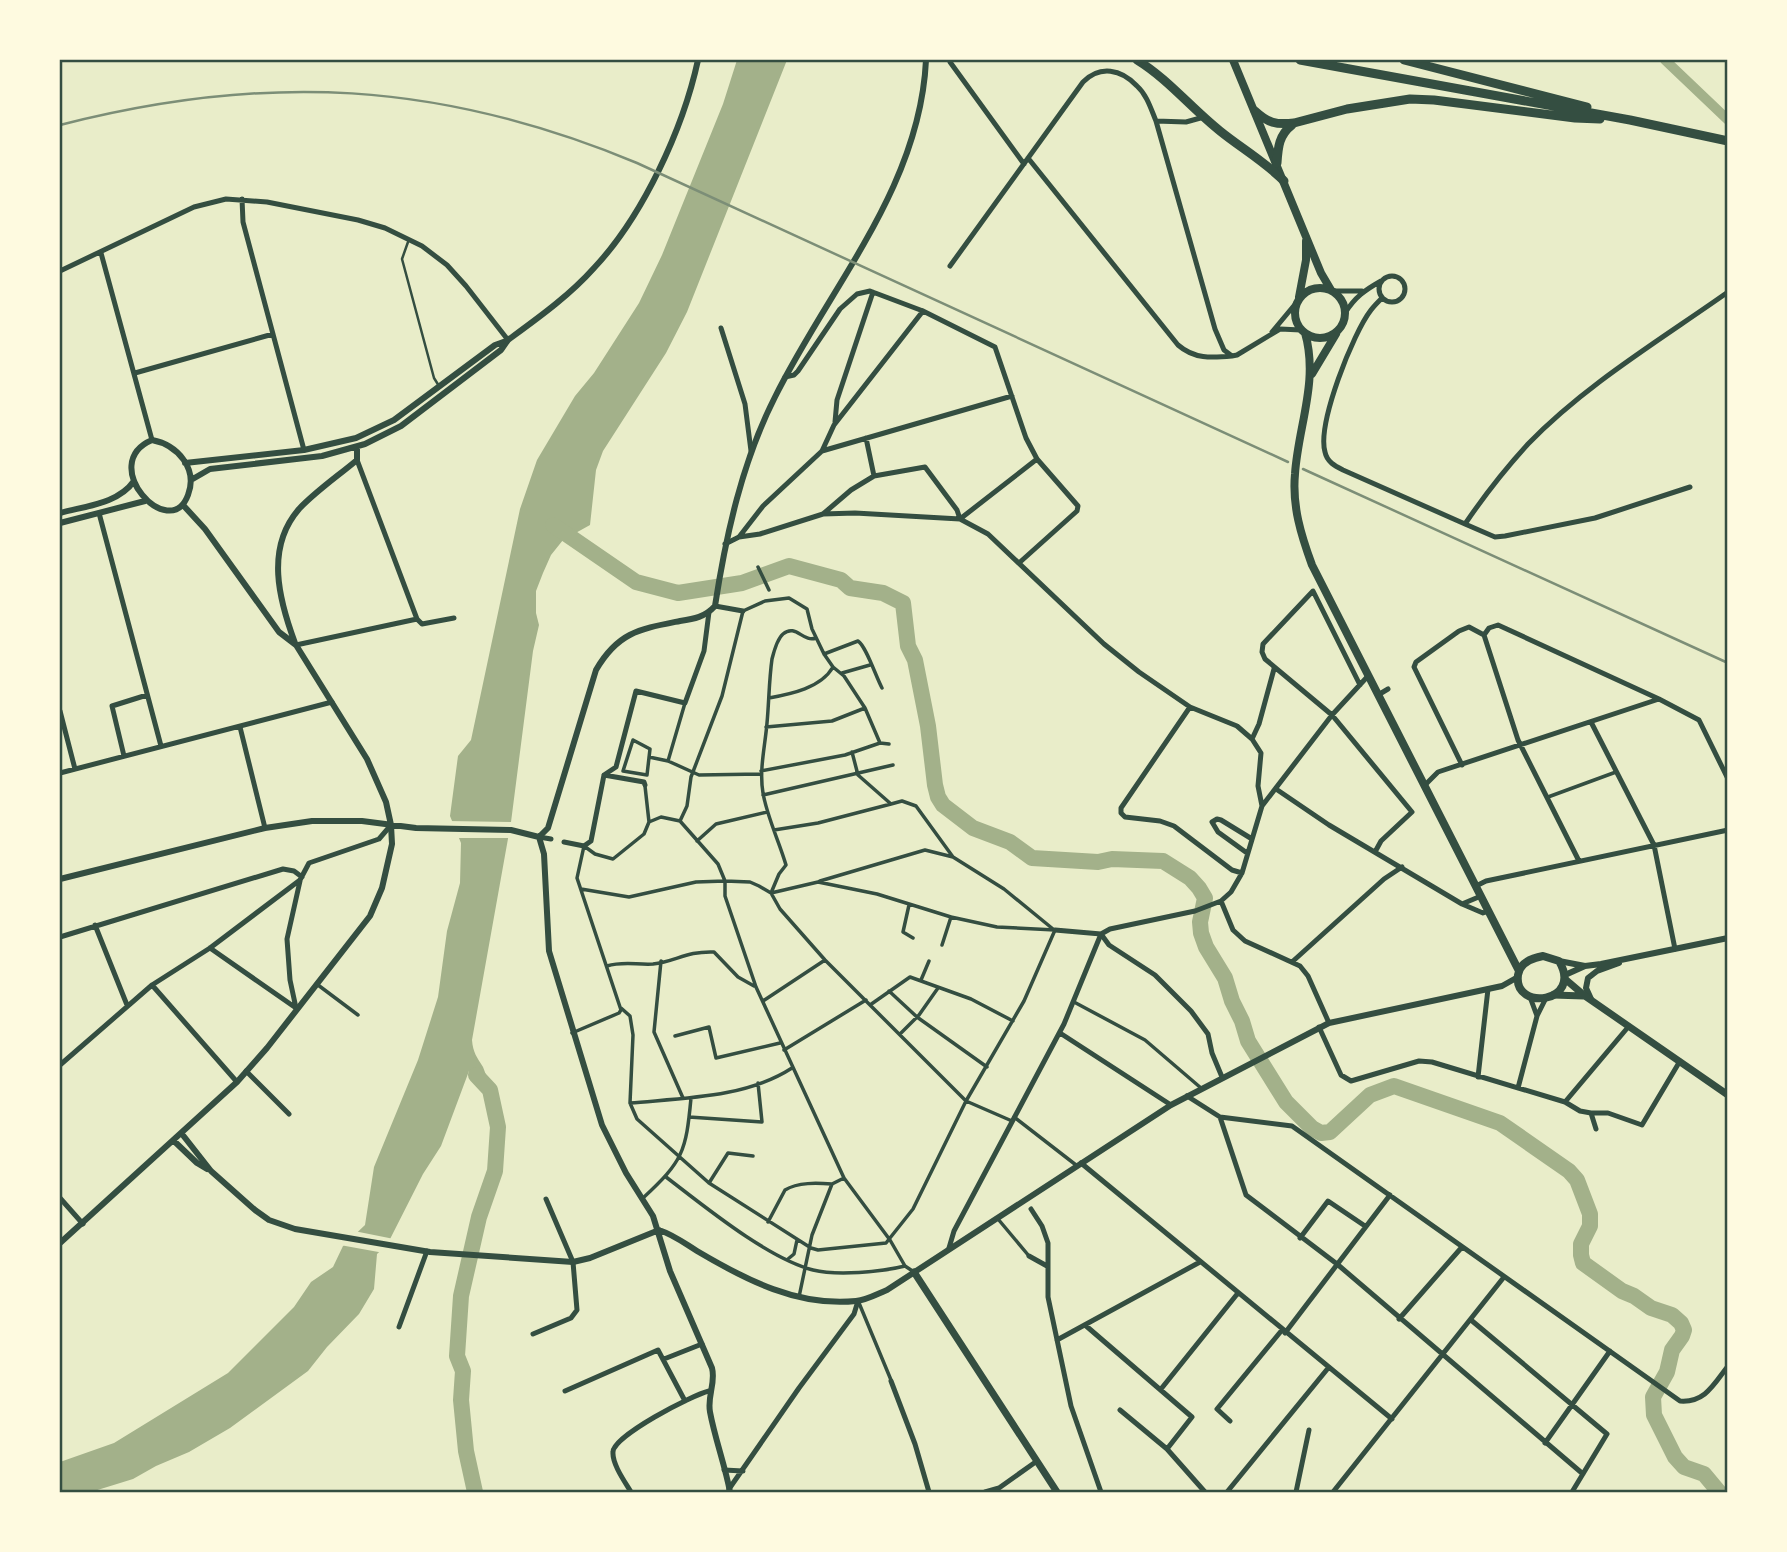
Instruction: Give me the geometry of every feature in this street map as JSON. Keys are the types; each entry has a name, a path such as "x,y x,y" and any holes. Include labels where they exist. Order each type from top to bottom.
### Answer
{"highway":[{"path":"1137,60 1152,68 1219,131 1266,163 1284,181"},
{"path":"1300,60 1634,121 1727,141"},
{"path":"1404,60 1634,121"},
{"path":"1255,111 1268,122 1294,124 1347,109 1410,99 1575,118 1634,121"},
{"path":"1277,163 1278,142 1286,129 1294,124"}],"main road":[{"path":"1233,60 1321,273 1342,300 1345,320 1310,376"},
{"path":"1305,231 1307,260 1295,316 1310,355 1310,376 1295,473 1298,526 1311,565 1510,950 1521,989 1536,999 1550,996 1588,998"},
{"path":"1298,300 1310,289 1332,290"},
{"path":"1303,332 1321,338 1337,332"},
{"path":"1510,950 1530,960"},
{"path":"1518,974 1530,960 1543,956 1559,961 1565,977 1588,998 1727,1096"},
{"path":"1550,996 1562,988 1565,977"},
{"path":"914,1272 1058,1493"}],"street":[{"path":"191,480 210,469 321,456 357,448 401,426 492,358 508,340 579,284 614,245 628,224 674,136 698,60"},
{"path":"538,836 548,828 596,670 605,655 632,632 703,616 715,606 725,545 751,451 785,377 892,192 915,135 926,60"},
{"path":"950,62 1024,164"},
{"path":"950,266 1083,82 1091,74 1105,70 1120,74 1137,85 1156,121 1215,330 1224,350 1232,356"},
{"path":"1156,121 1186,122 1204,117"},
{"path":"1028,158 1178,345 1189,354 1209,358 1232,356 1280,329 1303,332"},
{"path":"60,271 194,206 221,199 242,199 358,220 409,239 446,265 508,340"},
{"path":"242,199 243,222 304,450"},
{"path":"101,253 152,440"},
{"path":"1332,290 1366,290 1394,302 1402,298 1405,290 1402,282 1395,277 1387,277 1366,290 1354,299 1345,313"},
{"path":"1381,281 1381,296 1363,323 1346,359 1326,418 1324,446 1327,459 1343,470 1496,537 1595,518 1690,487"},
{"path":"785,377 794,376 799,371 828,326 848,302 858,294 873,292 923,311 996,350 1026,438 1037,459 1077,505 1077,511 1020,563"},
{"path":"834,425 837,400 873,292"},
{"path":"1465,524 1528,444 1555,419 1606,378 1727,292"},
{"path":"1271,334 1298,300"},
{"path":"725,545 739,537 764,506 822,451 834,425 923,311"},
{"path":"721,328 746,404 751,451"},
{"path":"135,373 273,334"},
{"path":"185,463 304,450 342,443 394,419 495,345 508,340"},
{"path":"822,451 1012,396"},
{"path":"866,438 874,476"},
{"path":"152,440 172,446 180,454 191,480 183,505 169,510 154,507 145,501 134,481 132,465 135,456 140,448 152,440"},
{"path":"357,448 357,460 416,620 422,624 454,618"},
{"path":"960,519 1037,459"},
{"path":"60,1243 237,1082 267,1048 370,916 382,888 392,844 386,802 368,759 296,645 283,609 278,583 279,556 286,530 299,510 312,497 357,460"},
{"path":"822,514 851,490 874,476 925,467 957,510 960,519"},
{"path":"60,513 118,497 128,490 134,481"},
{"path":"60,523 145,501"},
{"path":"183,505 205,529 279,632 296,645 416,620"},
{"path":"99,513 161,746"},
{"path":"739,537 760,534 822,514 855,513 960,519 988,534 1104,645 1190,707 1237,726 1252,738 1261,754 1258,786 1262,806"},
{"path":"758,567 769,590"},
{"path":"1360,685 1313,591 1263,644 1265,659 1332,715 1412,812 1381,841 1375,852"},
{"path":"715,606 743,611 765,601 789,598 807,609 824,654 844,676 865,708 880,743"},
{"path":"680,821 687,806 693,774 714,711 722,696 743,611"},
{"path":"668,761 704,651 709,612"},
{"path":"1484,635 1489,628 1499,625 1699,720 1727,779"},
{"path":"1462,765 1414,667 1416,662 1464,628 1476,629 1484,635 1521,747 1579,861"},
{"path":"771,893 786,865 763,795 761,772 772,659 784,632 792,630 811,640 816,638"},
{"path":"824,654 858,641 863,644 882,688"},
{"path":"840,674 870,664"},
{"path":"769,698 805,689 823,679 833,667"},
{"path":"1252,738 1259,724 1275,669"},
{"path":"818,882 877,894 950,917 997,928 1101,934 1110,929 1195,911 1221,901 1231,892 1242,873 1262,806 1332,715 1368,676"},
{"path":"1378,695 1388,689"},
{"path":"685,703 636,691 616,767 604,775 591,841 584,846 577,878 621,1008 630,1016 633,1035 630,1103 636,1119 709,1183 797,1240 818,1250 859,1247 890,1240 913,1209 966,1101 1035,980 1055,930"},
{"path":"124,756 112,706 147,695"},
{"path":"1424,786 1438,772 1521,747 1659,699"},
{"path":"60,773 331,702"},
{"path":"1190,707 1121,808 1121,813 1125,817 1160,821 1174,826 1232,870 1242,873"},
{"path":"766,727 832,721 865,708"},
{"path":"60,711 75,769"},
{"path":"1591,722 1654,845 1675,948"},
{"path":"240,727 265,828"},
{"path":"633,740 650,749 649,757 648,775 624,771 633,740"},
{"path":"649,757 668,761 693,774 761,772 845,755 880,743 889,744"},
{"path":"852,752 859,775 891,804"},
{"path":"763,795 893,765"},
{"path":"1548,797 1616,772"},
{"path":"564,842 584,846 596,854 613,859 644,834 649,822 644,782 604,775"},
{"path":"1276,789 1329,825 1462,904 1483,913 1489,911"},
{"path":"774,830 818,823 902,801 916,806 953,857"},
{"path":"695,839 716,824 768,812"},
{"path":"649,822 660,817 680,821 718,864 725,881 725,896 756,987 844,1178 890,1240 905,1266 914,1272"},
{"path":"1247,853 1218,832 1212,822 1221,820 1252,839"},
{"path":"60,879 265,828 312,821 362,821 416,828 511,830 551,839"},
{"path":"296,1008 289,980 287,939 301,879 309,863 379,839 391,825"},
{"path":"1476,886 1486,881 1727,830"},
{"path":"538,836 544,854 549,951 572,1033 602,1125 659,1230 670,1271 714,1379 709,1391 710,1411 729,1491"},
{"path":"771,893 925,850 953,857 1004,889 1055,930"},
{"path":"1292,962 1384,879 1402,867"},
{"path":"60,937 283,869 294,871 301,879"},
{"path":"60,1065 152,985 210,948 301,879"},
{"path":"581,889 629,897 696,883 725,881 750,882 771,893 780,909 825,960 966,1101 1013,1119 1078,1163 1392,1419"},
{"path":"1462,904 1481,896"},
{"path":"1221,901 1233,930 1245,940 1300,966 1308,976 1329,1023"},
{"path":"909,905 903,932 913,938"},
{"path":"942,945 950,917"},
{"path":"95,925 127,1005"},
{"path":"949,1248 954,1231 1060,1033 1101,934"},
{"path":"1101,934 1109,945 1155,975 1191,1010 1208,1034 1222,1077"},
{"path":"1559,961 1585,965 1624,960 1727,938"},
{"path":"210,948 296,1008"},
{"path":"607,966 632,962 653,964 695,951 714,952 738,977 756,987"},
{"path":"762,1000 825,960"},
{"path":"1588,998 1588,978 1597,971 1624,960"},
{"path":"662,961 654,1032 683,1098"},
{"path":"921,980 929,961"},
{"path":"1565,977 1585,965"},
{"path":"1502,986 1518,974"},
{"path":"870,1004 909,977 971,999 1013,1021"},
{"path":"316,984 358,1016"},
{"path":"152,985 237,1082"},
{"path":"174,1141 197,1163 211,1171 269,1220 314,1234 427,1251 573,1262 590,1258 659,1230 673,1234 696,1250 762,1286 799,1297 826,1301 858,1301 887,1290 1078,1163 1171,1105 1319,1027 1502,986 1521,989"},
{"path":"900,1034 917,1017 938,988"},
{"path":"1478,1077 1488,989"},
{"path":"889,991 917,1017 987,1067"},
{"path":"1518,1088 1537,1016 1550,996"},
{"path":"1530,997 1537,1016"},
{"path":"783,1050 866,1000"},
{"path":"1074,1002 1145,1040 1201,1088"},
{"path":"572,1033 619,1013 621,1008"},
{"path":"1565,1102 1629,1026"},
{"path":"675,1036 709,1027 716,1058 780,1043"},
{"path":"1319,1027 1341,1075 1351,1081 1419,1061 1432,1062 1565,1102 1580,1111 1608,1113 1642,1125 1680,1062"},
{"path":"1060,1033 1171,1105"},
{"path":"630,1103 729,1092 792,1068"},
{"path":"246,1071 289,1114"},
{"path":"689,1117 762,1122 758,1083"},
{"path":"1187,1096 1220,1117 1292,1126 1679,1401 1698,1399 1709,1391 1727,1366"},
{"path":"643,1198 666,1177 680,1157 686,1140 691,1098"},
{"path":"1591,1113 1597,1129"},
{"path":"1220,1117 1246,1195 1337,1264 1583,1474"},
{"path":"182,1134 211,1171"},
{"path":"709,1183 728,1153 753,1156"},
{"path":"666,1177 719,1217 806,1267 849,1271 905,1266"},
{"path":"768,1222 789,1187 832,1184 844,1178"},
{"path":"799,1297 813,1235 832,1184"},
{"path":"1230,1421 1217,1409 1283,1331 1390,1195"},
{"path":"60,1198 83,1224"},
{"path":"533,1334 575,1314 578,1304 573,1262 546,1199"},
{"path":"1300,1238 1328,1201 1364,1226"},
{"path":"1031,1209 1042,1226 1048,1243 1048,1297 1057,1340 1071,1406 1101,1493"},
{"path":"997,1217 1029,1256 1047,1266"},
{"path":"788,1259 793,1254 797,1240"},
{"path":"1399,1319 1462,1247"},
{"path":"399,1327 427,1251"},
{"path":"1057,1340 1200,1262"},
{"path":"1333,1493 1504,1277"},
{"path":"1161,1390 1238,1293"},
{"path":"858,1301 915,1444 929,1493"},
{"path":"729,1491 799,1388 854,1314 858,1301"},
{"path":"1471,1320 1607,1434 1615,1433"},
{"path":"1085,1325 1192,1417 1167,1449"},
{"path":"664,1359 702,1344"},
{"path":"565,1391 659,1351 685,1401"},
{"path":"1545,1443 1610,1351"},
{"path":"1227,1493 1329,1367"},
{"path":"1641,1386 1648,1379"},
{"path":"631,1493 613,1457 615,1444 644,1424 709,1391"},
{"path":"1120,1410 1167,1449 1206,1493"},
{"path":"1296,1493 1309,1430"},
{"path":"1572,1493 1607,1434"},
{"path":"985,1493 999,1488 1037,1461"},
{"path":"724,1470 743,1471"}],"lane":[{"path":"409,239 402,259 434,378 439,386"}],"shaded area":[{"path":"737,60 787,60 687,312 666,353 603,451 596,470 590,525 563,540 551,555 536,591 539,625 533,651 511,822 472,1040 474,1052 483,1067 490,1090 486,1090 469,1071 441,1146 423,1174 387,1245 377,1254 374,1289 359,1314 308,1371 230,1428 189,1452 133,1479 91,1492 60,1492 60,1462 114,1443 228,1373 294,1307 311,1282 333,1267 343,1246 365,1225 374,1167 418,1060 438,997 447,931 460,883 461,843 450,816 458,756 471,740 520,509 537,460 575,396 594,373 639,303 662,255 723,104"}],"pier":[{"path":"448,821 515,822 512,838 455,838"},
{"path":"354,1231 394,1239 384,1253 340,1245"}],"waterway":[{"path":"1665,60 1728,120"},
{"path":"553,525 636,582 678,593 742,583 789,566 841,580 850,588 883,593 903,603 908,646 915,660 928,726 935,785 943,805 973,828 1010,842 1032,858 1098,862 1112,859 1163,861 1190,878 1205,898 1200,922 1201,933 1206,947 1225,978 1248,1041 1286,1102 1312,1128 1321,1133 1330,1132 1370,1095 1394,1086 1500,1123 1569,1171 1577,1180 1590,1214 1590,1226 1581,1244 1583,1263 1622,1291 1651,1308 1672,1315 1681,1323 1684,1330 1682,1336 1672,1350 1667,1372 1653,1397 1654,1415 1675,1457 1684,1467 1704,1474 1719,1492"},
{"path":"475,1492 466,1451 461,1400 463,1371 457,1356 461,1296 479,1217 495,1171 498,1127 490,1090 476,1075"}],"railway":[{"path":"60,125 136,108 209,97 281,92 352,93 422,101 493,115 564,136 637,163 1288,462"},
{"path":"1303,469 1728,663"}]}
